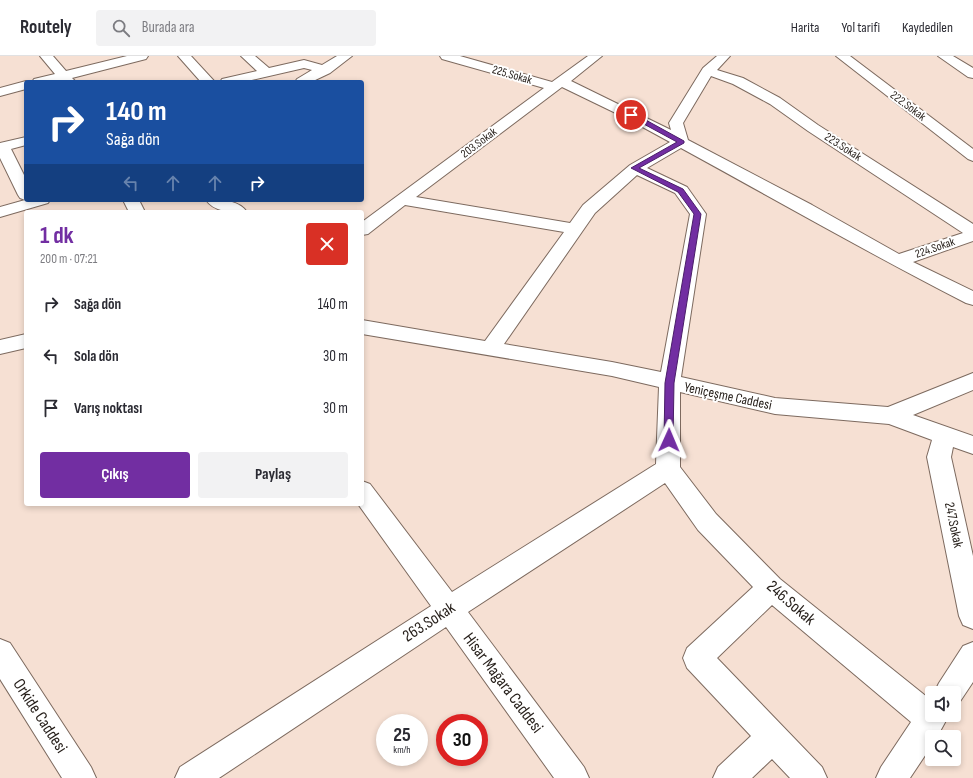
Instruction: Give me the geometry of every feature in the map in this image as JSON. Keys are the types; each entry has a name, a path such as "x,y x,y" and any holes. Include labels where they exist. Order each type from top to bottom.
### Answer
{"street":[{"path":"46,56 66,79 142,56"},
{"path":"184,56 206,80"},
{"path":"247,56 267,72"},
{"path":"306,80 325,70 346,56"},
{"name":"225.Sokak","path":"446,56 558,84 631,115 806,209 897,261 973,299"},
{"name":"203.Sokak","path":"364,228 596,56"},
{"path":"490,349 590,209 634,168 682,142 676,123 708,71 724,56"},
{"name":"222.Sokak","path":"842,56 973,156"},
{"path":"944,56 973,74"},
{"path":"235,80 304,64 325,70"},
{"name":"223.Sokak","path":"708,71 738,81 776,101 813,128 973,234"},
{"path":"1,90 24,85"},
{"path":"24,142 2,148 24,186"},
{"path":"634,168 681,190 698,214 670,383 668,469"},
{"path":"402,200 576,229"},
{"path":"0,212 27,202"},
{"path":"218,202 236,210"},
{"name":"224.Sokak","path":"897,261 973,234"},
{"name":"Yeniçeşme Caddesi","path":"364,327 612,369 775,406 890,416 973,381"},
{"path":"0,347 24,341"},
{"path":"890,416 973,445"},
{"name":"247.Sokak","path":"945,434 939,457 973,616"},
{"name":"246.Sokak","path":"668,469 707,522 771,588 925,711"},
{"name":"263.Sokak","path":"191,778 448,610 668,469"},
{"name":"Hisar Mağara Caddesi","path":"364,494 448,610 574,778"},
{"path":"771,588 698,658 811,778"},
{"name":"Orkide Caddesi","path":"0,653 80,778"},
{"path":"953,686 973,656"},
{"path":"892,778 930,722"},
{"path":"729,778 772,737"}],"route":[{"path":"631,115 682,142 634,168 681,190 698,214 670,383 669,440"}]}
